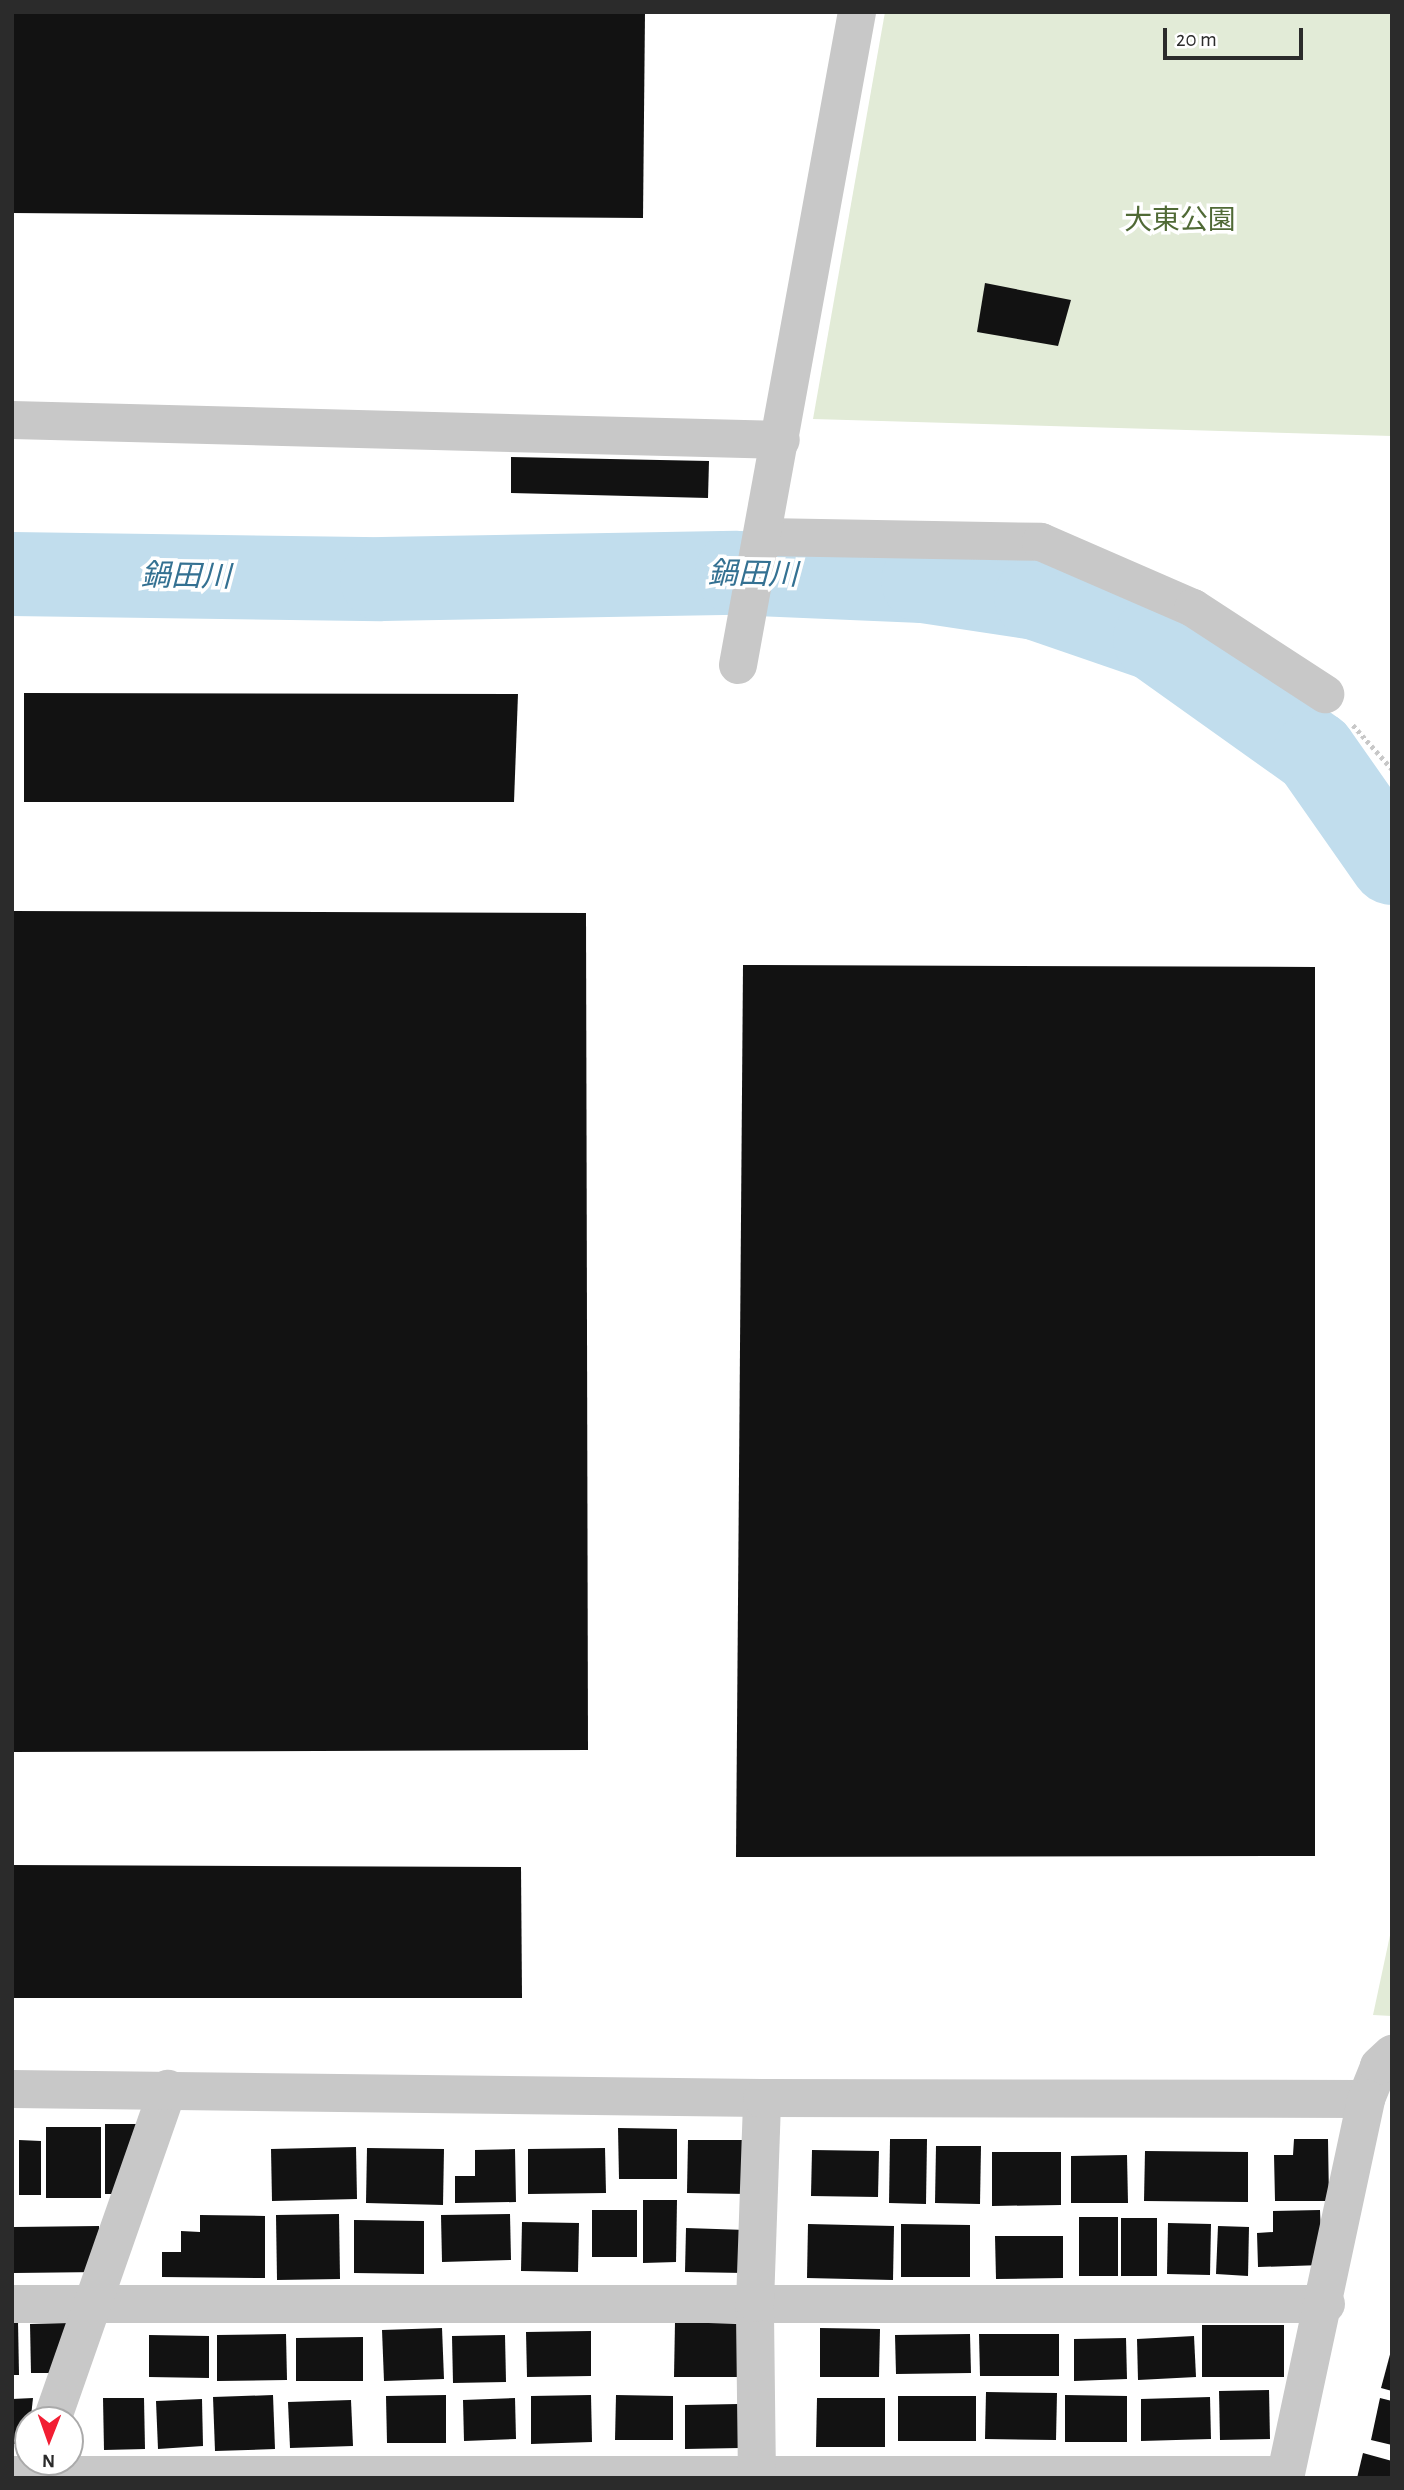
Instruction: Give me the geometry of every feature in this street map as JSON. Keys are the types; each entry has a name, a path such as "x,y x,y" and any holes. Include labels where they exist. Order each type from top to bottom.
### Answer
{"street":[{"path":"738,665 782,440 857,12"},
{"path":"12,420 782,440"},
{"path":"764,537 1041,542 1192,608 1325,694"},
{"path":"84,2473 384,2477 1286,2476 1326,2304 1366,2099 1379,2066 1392,2054"},
{"path":"12,2089 762,2098 1366,2099"},
{"path":"56,2406 89,2304 168,2089"},
{"path":"757,2475 755,2303 762,2098"},
{"path":"12,2304 1326,2304"}],"path":[{"path":"1325,694 1392,769"}],"green space":[{"name":"大東公園","path":"885,12 1392,12 1392,436 813,419"},
{"path":"1392,1926 1392,2016 1373,2015"}],"building":[{"path":"12,12 645,12 643,218 12,213"},
{"path":"985,283 1071,300 1058,346 977,332"},
{"path":"511,457 709,461 708,498 511,493"},
{"path":"24,693 518,694 514,802 24,802"},
{"path":"12,911 586,913 588,1750 12,1752"},
{"path":"743,965 1315,967 1315,1856 736,1857"},
{"path":"12,1865 521,1867 522,1998 12,1998"},
{"path":"105,2124 145,2124 123,2194 105,2194"},
{"path":"46,2127 101,2127 101,2198 46,2198"},
{"path":"618,2128 677,2129 677,2179 619,2179"},
{"path":"890,2139 927,2139 926,2204 889,2203"},
{"path":"1294,2139 1328,2139 1329,2201 1275,2201 1274,2155 1293,2155"},
{"path":"19,2140 41,2141 41,2195 19,2195"},
{"path":"688,2140 749,2140 748,2194 687,2193"},
{"path":"936,2146 981,2146 980,2204 935,2203"},
{"path":"356,2147 357,2199 272,2201 271,2149"},
{"path":"367,2148 444,2149 443,2205 366,2203"},
{"path":"605,2148 606,2193 528,2194 528,2149"},
{"path":"515,2149 516,2202 455,2203 455,2176 475,2176 475,2150"},
{"path":"812,2150 879,2151 878,2197 811,2196"},
{"path":"1145,2151 1248,2152 1248,2202 1144,2201"},
{"path":"992,2152 1061,2152 1061,2205 992,2206"},
{"path":"1127,2155 1128,2203 1071,2203 1071,2156"},
{"path":"643,2200 677,2200 676,2262 643,2263"},
{"path":"592,2210 637,2210 637,2257 592,2257"},
{"path":"1320,2210 1322,2265 1258,2267 1257,2233 1273,2232 1273,2211"},
{"path":"339,2214 340,2279 277,2280 276,2215"},
{"path":"510,2214 511,2260 442,2262 441,2215"},
{"path":"200,2215 265,2216 265,2278 162,2277 162,2252 181,2252 181,2231 200,2232"},
{"path":"1079,2217 1118,2217 1118,2276 1079,2276"},
{"path":"1121,2218 1157,2218 1157,2276 1121,2276"},
{"path":"354,2220 424,2221 424,2274 354,2273"},
{"path":"522,2222 579,2223 578,2272 521,2271"},
{"path":"1168,2223 1211,2224 1210,2275 1167,2274"},
{"path":"808,2224 894,2226 893,2280 807,2278"},
{"path":"901,2224 970,2225 970,2277 901,2277"},
{"path":"99,2226 100,2272 14,2273 14,2227"},
{"path":"1218,2226 1249,2227 1248,2276 1216,2274"},
{"path":"686,2228 746,2230 745,2273 685,2272"},
{"path":"995,2236 1063,2236 1063,2278 996,2279"},
{"path":"12,2321 18,2321 19,2375 12,2375"},
{"path":"675,2322 742,2324 741,2377 674,2377"},
{"path":"70,2323 57,2373 31,2373 30,2324"},
{"path":"1202,2325 1284,2325 1284,2377 1202,2377"},
{"path":"442,2328 444,2379 384,2381 382,2330"},
{"path":"820,2328 880,2329 879,2377 820,2377"},
{"path":"591,2331 591,2376 527,2377 526,2332"},
{"path":"286,2334 287,2380 217,2381 217,2335"},
{"path":"970,2334 971,2373 896,2374 895,2335"},
{"path":"979,2334 1059,2334 1059,2376 980,2376"},
{"path":"149,2335 209,2336 209,2378 149,2377"},
{"path":"505,2335 506,2382 453,2383 452,2336"},
{"path":"1194,2336 1196,2377 1138,2380 1137,2339"},
{"path":"363,2337 363,2381 296,2381 296,2338"},
{"path":"1126,2338 1127,2379 1074,2381 1074,2339"},
{"path":"1392,2347 1392,2391 1381,2388"},
{"path":"1269,2390 1270,2439 1220,2440 1219,2391"},
{"path":"986,2392 1057,2393 1056,2440 985,2439"},
{"path":"273,2395 275,2449 215,2451 213,2397"},
{"path":"446,2395 446,2443 387,2443 386,2396"},
{"path":"591,2395 592,2442 531,2444 531,2396"},
{"path":"616,2395 673,2396 673,2440 615,2440"},
{"path":"1065,2395 1127,2396 1127,2442 1065,2442"},
{"path":"898,2396 976,2396 976,2441 898,2441"},
{"path":"1210,2397 1211,2439 1141,2441 1141,2399"},
{"path":"33,2398 32,2406 14,2406 14,2444 12,2444 12,2399"},
{"path":"103,2398 144,2398 145,2449 104,2450"},
{"path":"515,2398 516,2439 464,2441 463,2400"},
{"path":"817,2398 885,2398 885,2447 816,2447"},
{"path":"1380,2398 1392,2401 1392,2445 1371,2440"},
{"path":"202,2399 203,2446 158,2449 156,2401"},
{"path":"351,2400 353,2446 290,2448 288,2402"},
{"path":"739,2404 740,2448 685,2449 685,2405"},
{"path":"1363,2453 1392,2461 1392,2478 1357,2478"}],"waterway":[{"name":"鍋田川","path":"12,574 382,579 737,573 923,581 1036,598 1155,639 1315,753 1392,863"}]}
